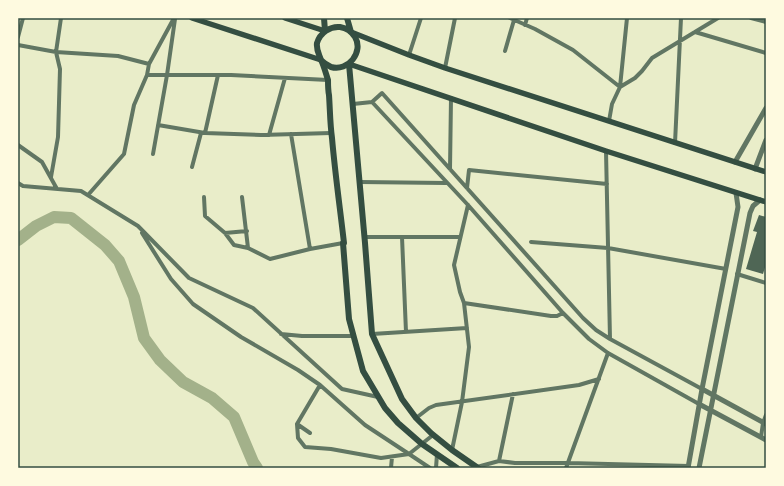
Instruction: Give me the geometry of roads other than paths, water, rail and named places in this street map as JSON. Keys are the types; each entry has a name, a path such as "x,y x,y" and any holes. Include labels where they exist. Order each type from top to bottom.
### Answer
{"main road":[{"path":"192,18 321,60 331,67 337,68 349,64 356,54 357,42 351,32 348,18"},
{"path":"285,18 325,31"},
{"path":"324,18 325,31"},
{"path":"457,468 422,444 398,423 385,408 363,371 349,319 344,243 331,133 328,80 317,48 320,35 335,27 341,27 409,56 766,172"},
{"path":"349,64 606,151 763,201"},
{"path":"349,64 365,237 372,334 402,399 416,418 433,435 477,468"}],"street":[{"path":"18,37 23,18"},
{"path":"51,177 58,137 60,70 56,52 60,18"},
{"path":"88,195 124,154 134,105 147,75 149,64 175,18"},
{"path":"153,154 167,75 175,18"},
{"path":"409,56 420,18"},
{"path":"445,68 455,18"},
{"path":"525,25 527,18"},
{"path":"609,121 612,104 620,87 627,18"},
{"path":"675,143 681,18"},
{"path":"620,87 635,78 652,58 716,18"},
{"path":"750,18 766,22"},
{"path":"505,50 512,19 573,50 620,87"},
{"path":"695,32 766,53"},
{"path":"18,46 56,52 118,56 149,64"},
{"path":"147,75 218,75 328,80"},
{"path":"192,167 203,133 218,75"},
{"path":"269,135 285,78"},
{"path":"353,104 372,102 382,93 583,318 596,330 765,424"},
{"path":"450,98 450,170"},
{"path":"372,102 468,205 563,314 589,339 608,353 766,440"},
{"path":"735,162 766,108"},
{"path":"158,125 203,133 269,135 331,133"},
{"path":"291,134 310,249"},
{"path":"755,169 766,140"},
{"path":"18,145 42,162 58,189"},
{"path":"606,151 610,339"},
{"path":"467,188 469,170 606,184"},
{"path":"360,182 446,183"},
{"path":"18,183 23,186 81,191 88,195 138,226 189,278 253,308 342,389 378,397"},
{"path":"477,468 499,461 515,463 568,463 688,467 738,207 736,193"},
{"path":"204,197 205,216 225,233 234,245 248,248 270,258 343,243"},
{"path":"242,197 248,248"},
{"path":"698,468 750,213 753,206 763,201"},
{"path":"452,450 462,402 469,348 464,303 454,265 468,205"},
{"path":"138,226 171,279 193,304 241,337 298,370 320,385 364,425 430,468"},
{"path":"225,233 247,231"},
{"path":"365,237 460,236"},
{"path":"402,237 406,332"},
{"path":"531,242 608,248 726,269"},
{"path":"737,274 766,283"},
{"path":"464,303 551,316 563,314"},
{"path":"372,334 467,328"},
{"path":"281,334 302,336 354,336"},
{"path":"566,468 608,353"},
{"path":"416,418 428,408 436,405 579,385 599,379"},
{"path":"320,385 297,424 298,438 305,447 331,449 381,458 392,457 409,454 433,435"},
{"path":"499,461 513,394"},
{"path":"761,437 766,415"},
{"path":"297,424 310,433"},
{"path":"436,468 437,454"},
{"path":"391,468 392,457"}],"waterway":[{"path":"18,240 36,226 54,217 71,218 105,245 119,261 134,297 144,338 160,360 183,382 212,398 234,417 257,468"}]}
